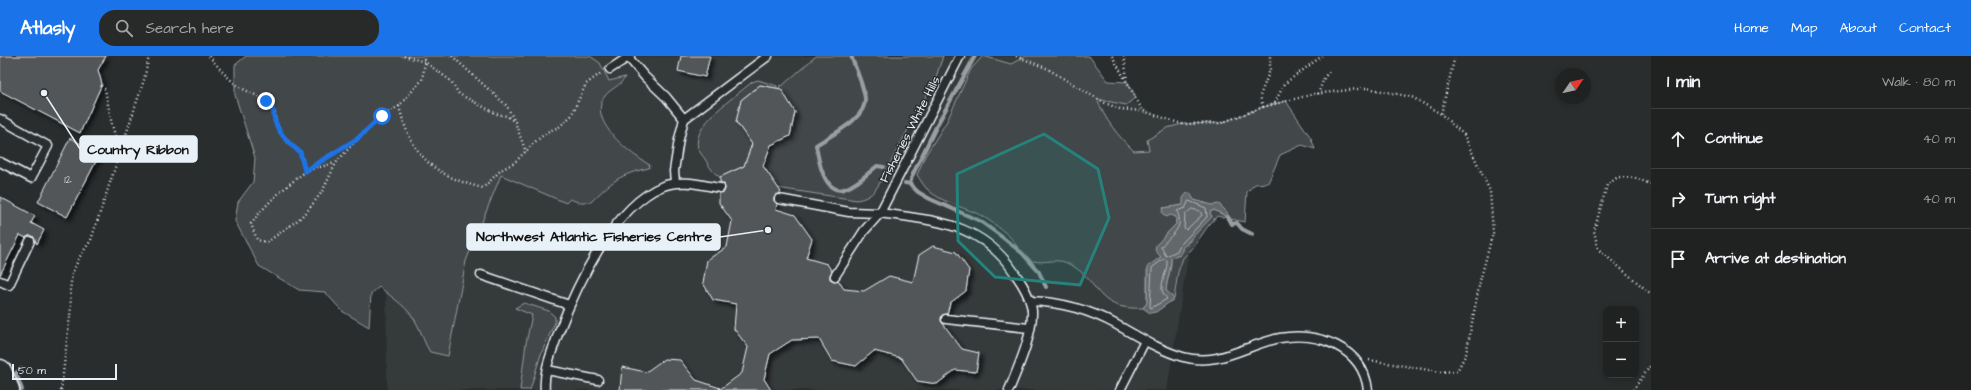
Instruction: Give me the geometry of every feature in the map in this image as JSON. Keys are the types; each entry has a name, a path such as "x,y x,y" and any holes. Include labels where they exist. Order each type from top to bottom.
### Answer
{"street":[{"path":"0,371 8,390"}],"lane":[{"path":"610,69 628,56 645,77 666,97 684,119"},
{"path":"675,182 674,171 684,119 768,56"},
{"name":"Fisheries White Hills","path":"835,276 864,231 880,213 960,56"},
{"path":"0,119 48,146 30,178 0,162"},
{"path":"546,390 544,381 569,305 591,262 618,222 636,204 662,186 675,182 690,182 720,188"},
{"path":"779,199 849,212 880,213 947,224 962,228 979,237 994,249 1009,264 1030,301 1032,312 1029,328 1009,390"},
{"path":"0,281 9,285 30,240"},
{"path":"481,275 569,305"},
{"path":"1030,301 1060,303 1078,308 1116,325 1162,350 1184,357 1206,361 1227,356 1279,338 1296,336 1329,342 1343,348 1355,358 1363,371 1368,390"},
{"path":"946,319 1029,328"},
{"path":"1120,390 1145,341"},
{"path":"547,370 598,380"}],"path":[{"path":"61,390 71,307 70,291 72,274 79,258 91,240 144,80 149,56"},
{"path":"209,56 225,75 245,90 266,101 274,109 276,125 292,146 300,152 305,171"},
{"path":"404,56 425,62 451,81 459,94 497,114 507,116 515,122"},
{"path":"357,139 305,171 260,211 251,224 257,240 267,242 298,220 308,210 322,192 336,163 357,139 382,116 399,106 422,80 425,62 423,56"},
{"path":"452,56 507,106 515,122 526,152"},
{"path":"1016,56 1046,68 1105,103 1120,109 1143,111 1182,124 1221,123 1274,104 1318,94 1366,88 1412,97 1441,114 1464,135 1490,191 1493,233 1480,281 1466,354 1458,371 1441,372 1355,358"},
{"path":"1112,56 1143,111"},
{"path":"1124,56 1128,82"},
{"path":"1263,107 1260,96 1270,70 1270,56"},
{"path":"1274,104 1284,84 1322,56"},
{"path":"1441,114 1455,56"},
{"path":"399,106 410,138 419,154 445,174 461,182 483,188 501,170 514,163 536,141 559,127 571,116 586,84 610,69"},
{"path":"1318,94 1324,78 1330,70"},
{"path":"101,86 105,89 112,125 120,153"},
{"path":"305,171 336,163"},
{"path":"1651,184 1635,178 1618,177 1607,185 1594,231 1598,249 1651,294"},
{"path":"1632,390 1651,365"}],"highlighted area":[{"path":"1044,134 1098,169 1109,218 1080,285 995,277 958,241 957,174"}],"shaded area":[{"path":"246,56 590,56 600,63 609,81 625,77 621,83 605,96 601,105 601,116 613,136 622,145 650,165 649,168 623,176 610,184 591,202 578,202 570,199 566,203 501,175 466,261 448,356 430,352 417,324 410,313 379,287 371,294 369,327 342,311 325,292 299,290 259,266 235,221 238,202 253,182 255,158 235,95 235,65"},
{"path":"515,56 1051,56 1160,117 1207,136 1167,390 387,390 386,237"},
{"path":"816,56 943,56 936,77 878,186 874,192 864,198 857,200 777,188 763,166 771,145 790,136 795,112 779,89 780,85 782,86"},
{"path":"983,56 1011,64 1026,56 1089,56 1108,81 1128,82 1136,97 1126,105 1097,99 1112,127 1134,151 1149,150 1147,140 1167,128 1182,124 1221,123 1263,107 1286,101 1311,138 1315,149 1302,145 1280,155 1268,183 1255,184 1247,192 1245,222 1217,216 1192,249 1183,258 1178,272 1174,299 1166,290 1171,266 1171,258 1180,255 1210,212 1214,210 1227,217 1212,205 1194,200 1191,196 1183,205 1163,208 1176,217 1176,224 1163,238 1159,247 1161,256 1147,270 1147,303 1143,308 1127,308 1106,299 1086,277 1067,263 1062,261 1037,262 1028,259 1023,255 1011,239 998,227 976,213 938,197 927,189 917,175 925,156 947,121 971,69"},
{"path":"758,80 777,86 777,88 760,85 741,100 736,122 752,144 744,166 720,177 711,169 698,148 698,139 701,130 716,112 726,103 752,82"},
{"path":"524,303 549,311 555,317 555,322 541,354 530,390 520,390 526,343 532,315 515,308"}],"water":[{"path":"1187,193 1190,193 1194,200 1212,205 1219,204 1227,212 1228,217 1214,210 1210,212 1212,217 1183,247 1180,255 1171,258 1166,290 1174,299 1156,312 1150,313 1143,308 1147,303 1148,266 1161,257 1155,250 1156,245 1176,224 1176,217 1171,215 1166,217 1162,213 1163,208 1183,205 1183,198"}],"building":[{"path":"0,56 106,56 98,70 102,84 80,133 0,91"},
{"path":"681,56 710,56 705,77 678,71"},
{"path":"760,85 781,89 795,112 790,136 771,145 763,166 781,192 774,198 774,201 777,204 776,209 795,215 812,239 806,258 827,264 832,271 830,279 834,281 838,280 844,289 864,291 889,276 913,282 919,255 933,246 956,252 969,270 966,291 950,303 947,314 942,315 941,321 962,349 979,353 976,372 955,370 937,384 917,381 901,358 874,351 856,366 832,361 819,339 792,340 770,354 764,379 771,390 719,390 742,373 748,347 734,329 736,304 713,300 703,283 707,260 727,247 732,221 719,203 719,193 724,192 725,189 724,184 720,182 720,177 744,166 752,144 736,122 741,100"},
{"path":"70,138 100,154 67,217 38,202"},
{"path":"0,197 35,216 31,223 44,230 37,244 33,236 26,238 20,235 0,275"},
{"path":"664,359 680,360 696,380 720,388 719,390 620,390 622,367 646,372"}],"waterway":[{"path":"851,56 863,87 865,98 864,106 860,113 847,126 816,145 820,166 827,181 831,186 837,189 844,189 853,185 877,166 884,167"},
{"path":"910,184 912,176 937,125 975,56"},
{"path":"905,183 910,184 918,192 930,199 980,221 1002,237 1022,253 1039,272 1046,287"},
{"path":"1228,217 1232,224 1237,223 1242,229 1252,234"},
{"path":"21,369 16,373 22,390"}],"place":[{"name":"Country Ribbon","path":"44,93"},
{"name":"Northwest Atlantic Fisheries Centre","path":"768,230"}],"route":[{"path":"266,101 274,109 276,125 292,146 300,152 305,171 357,139 382,116"}]}
